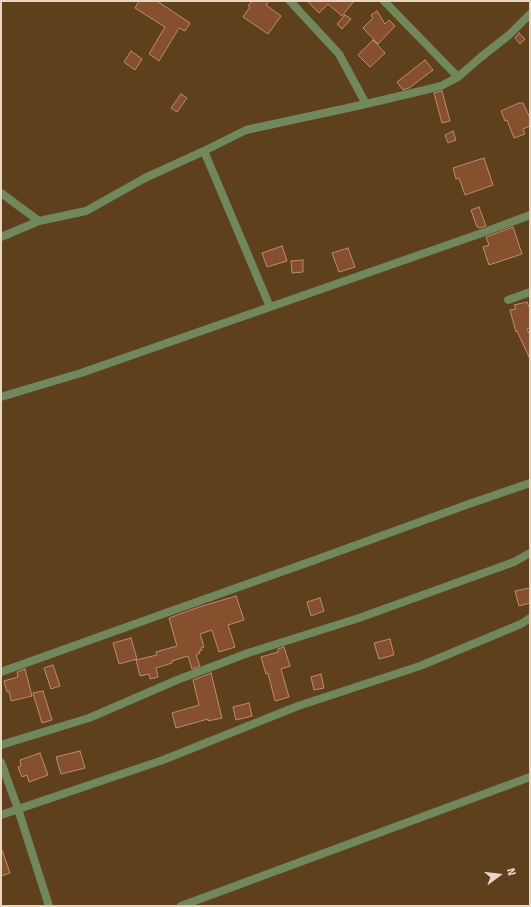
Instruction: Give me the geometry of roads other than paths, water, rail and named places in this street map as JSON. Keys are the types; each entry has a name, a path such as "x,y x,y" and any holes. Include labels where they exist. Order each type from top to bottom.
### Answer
{"street":[{"path":"290,1 339,54 366,104"},
{"path":"384,1 458,77"},
{"path":"1,237 39,221 86,211 145,178 246,130 441,86 458,77 530,15"},
{"path":"204,151 270,307"},
{"path":"1,193 39,221"},
{"path":"1,397 81,373 530,215"},
{"path":"508,300 530,292"},
{"path":"1,672 530,483"},
{"path":"1,745 89,718 177,680 248,653 366,615 514,562 530,554"},
{"path":"1,814 163,760 298,706 420,666 521,624 530,618"},
{"path":"1,762 18,809 49,906"},
{"path":"181,906 530,777"}]}
